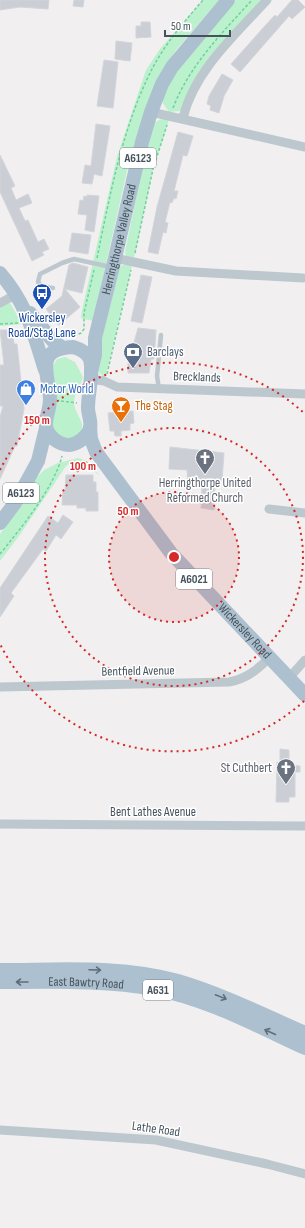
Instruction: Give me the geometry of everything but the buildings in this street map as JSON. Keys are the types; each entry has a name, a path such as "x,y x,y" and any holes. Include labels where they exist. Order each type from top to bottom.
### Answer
{"main road":[{"name":"Herringthorpe Valley Road","path":"91,375 95,355 95,338 150,112 162,84 172,67 228,0"},
{"name":"A6021","path":"0,273 17,294 28,315 45,370 50,399 46,428"},
{"name":"A6021","path":"28,315 53,341 68,344 82,350 87,355 91,375 88,403 90,428"},
{"path":"45,370 49,357 68,344 95,338"},
{"path":"46,428 48,435 58,443 82,446 96,452"},
{"name":"A6123","path":"0,523 18,498 38,461 46,428"},
{"path":"38,461 67,445 83,439 90,428"},
{"name":"Wickersley Road","path":"90,428 91,439 96,452 170,553 305,695"},
{"name":"East Bawtry Road","path":"0,970 98,970 130,972 156,976 178,981 214,993 305,1033"},
{"name":"East Bawtry Road","path":"0,982 75,982 131,986 156,990 206,1004 305,1048"}],"street":[{"path":"183,118 190,98 208,68 220,52 267,0"},
{"path":"150,112 183,118 305,147"},
{"path":"114,263 133,262 176,271 303,278"},
{"path":"0,303 17,294"},
{"name":"Brecklands","path":"91,375 117,387 305,394"},
{"path":"270,510 305,513"},
{"name":"Bentfield Avenue","path":"0,687 229,682 249,676 269,658"},
{"path":"289,678 305,660"},
{"name":"Bent Lathes Avenue","path":"0,824 305,826"},
{"name":"Lathe Road","path":"0,1130 156,1140 267,1164 305,1174"}],"lane":[{"path":"53,288 42,287 38,282 40,274 70,260 96,264 114,263"},
{"path":"159,389 157,376 161,335"}],"path":[{"path":"68,344 81,333 84,328 84,313 122,148 134,109 151,71 163,50 182,24 203,0"},
{"path":"104,381 133,262 153,169 170,116 180,92 195,67 209,48 252,0"},
{"path":"0,324 28,315"},
{"path":"50,399 57,401 88,403"},
{"path":"0,554 23,526 45,492 60,467 67,445"}],"green space":[{"path":"203,0 219,0 176,50 160,76 142,119 127,171 93,321 81,318 117,157 146,70 160,49"},
{"path":"236,0 263,0 180,111 169,112 162,102 165,90 172,77 193,48"},
{"path":"162,119 169,120 153,169 134,258 126,256 125,252 150,132 154,123"},
{"path":"122,265 132,265 105,379 98,371 100,347 119,268"},
{"path":"10,303 22,324 0,326 0,307"},
{"path":"65,357 75,362 83,377 75,396 74,403 81,422 82,430 79,434 68,438 55,435 52,426 53,366 57,359"},
{"path":"78,458 87,461 100,476 84,465 75,463 66,466 19,536 0,561 0,534 35,479 44,470 58,463"}],"place":[{"name":"Wickersley Road/Stag Lane","path":"42,310"},
{"name":"Barclays","path":"133,369"},
{"name":"Motor World","path":"26,406"},
{"name":"The Stag","path":"121,423"},
{"name":"Herringthorpe United Reformed Church","path":"205,475"},
{"name":"St Cuthbert","path":"286,785"}]}
